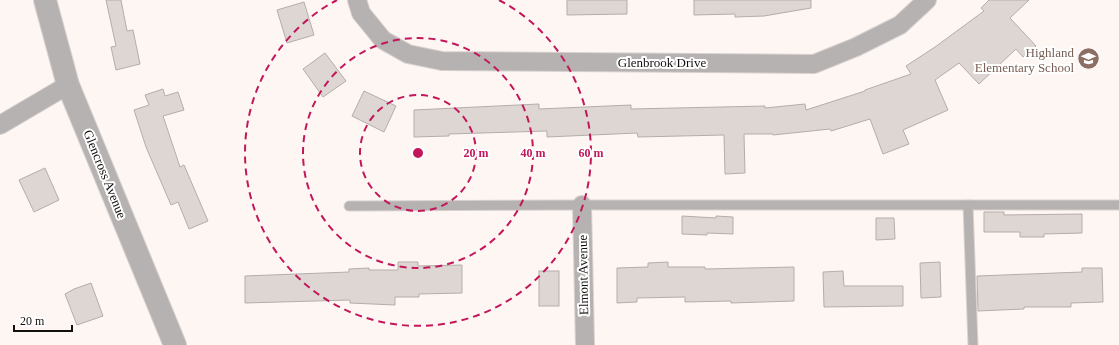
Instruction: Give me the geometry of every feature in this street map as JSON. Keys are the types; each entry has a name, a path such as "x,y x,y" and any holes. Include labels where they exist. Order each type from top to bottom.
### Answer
{"street":[{"name":"Glencross Avenue","path":"45,0 68,85 176,345"},
{"name":"Glenbrook Drive","path":"357,0 361,13 383,40 408,54 442,61 814,64 856,47 900,25 927,0"},
{"path":"0,125 68,85"},
{"name":"Elmont Avenue","path":"582,204 585,345"}],"lane":[{"path":"349,206 582,204 1119,205"},
{"path":"968,205 973,345"}],"building":[{"path":"106,0 121,0 127,31 133,30 140,64 116,70 111,47 116,46"},
{"path":"567,0 627,0 627,14 567,15"},
{"path":"694,0 811,0 811,8 764,16 735,17 735,14 694,15"},
{"path":"989,0 1029,0 1010,18 1036,46 1023,57 1016,49 979,84 959,63 935,80 948,110 903,130 909,144 883,154 870,119 831,131 830,129 773,135 744,134 745,173 725,174 724,135 638,137 637,133 547,137 547,131 449,134 449,136 414,137 414,110 539,104 539,109 631,105 631,109 765,106 765,108 805,104 806,110 911,74 906,66 984,11 981,8"},
{"path":"304,2 314,35 287,43 277,10"},
{"path":"325,53 346,81 323,97 303,69"},
{"path":"163,89 165,96 178,92 184,110 163,116 180,167 184,165 208,221 189,229 178,202 171,205 146,147 134,110 149,105 145,95"},
{"path":"364,91 396,106 384,132 352,116"},
{"path":"45,168 59,200 34,212 19,180"},
{"path":"984,212 1004,212 1004,215 1082,214 1082,233 1044,234 1044,237 1020,237 1020,232 984,232"},
{"path":"682,216 716,218 716,216 733,217 733,234 682,234"},
{"path":"876,218 894,218 895,239 876,240"},
{"path":"398,262 418,262 418,266 462,265 462,293 419,294 419,297 395,297 395,305 350,303 350,300 245,303 245,276 349,272 349,269 369,268 369,270 398,270"},
{"path":"668,262 668,267 705,267 705,269 794,267 794,301 731,303 731,301 685,302 685,297 637,298 637,302 617,303 617,268 648,267 648,263"},
{"path":"940,262 941,297 921,298 920,263"},
{"path":"1082,268 1102,268 1103,302 1071,303 1071,307 1024,307 1024,309 978,311 977,276 1082,272"},
{"path":"539,271 559,271 559,306 539,306"},
{"path":"843,271 844,286 903,286 903,306 824,307 823,272"},
{"path":"91,283 103,316 77,325 65,294"}],"place":[{"name":"Highland Elementary School","path":"1089,59"}]}
